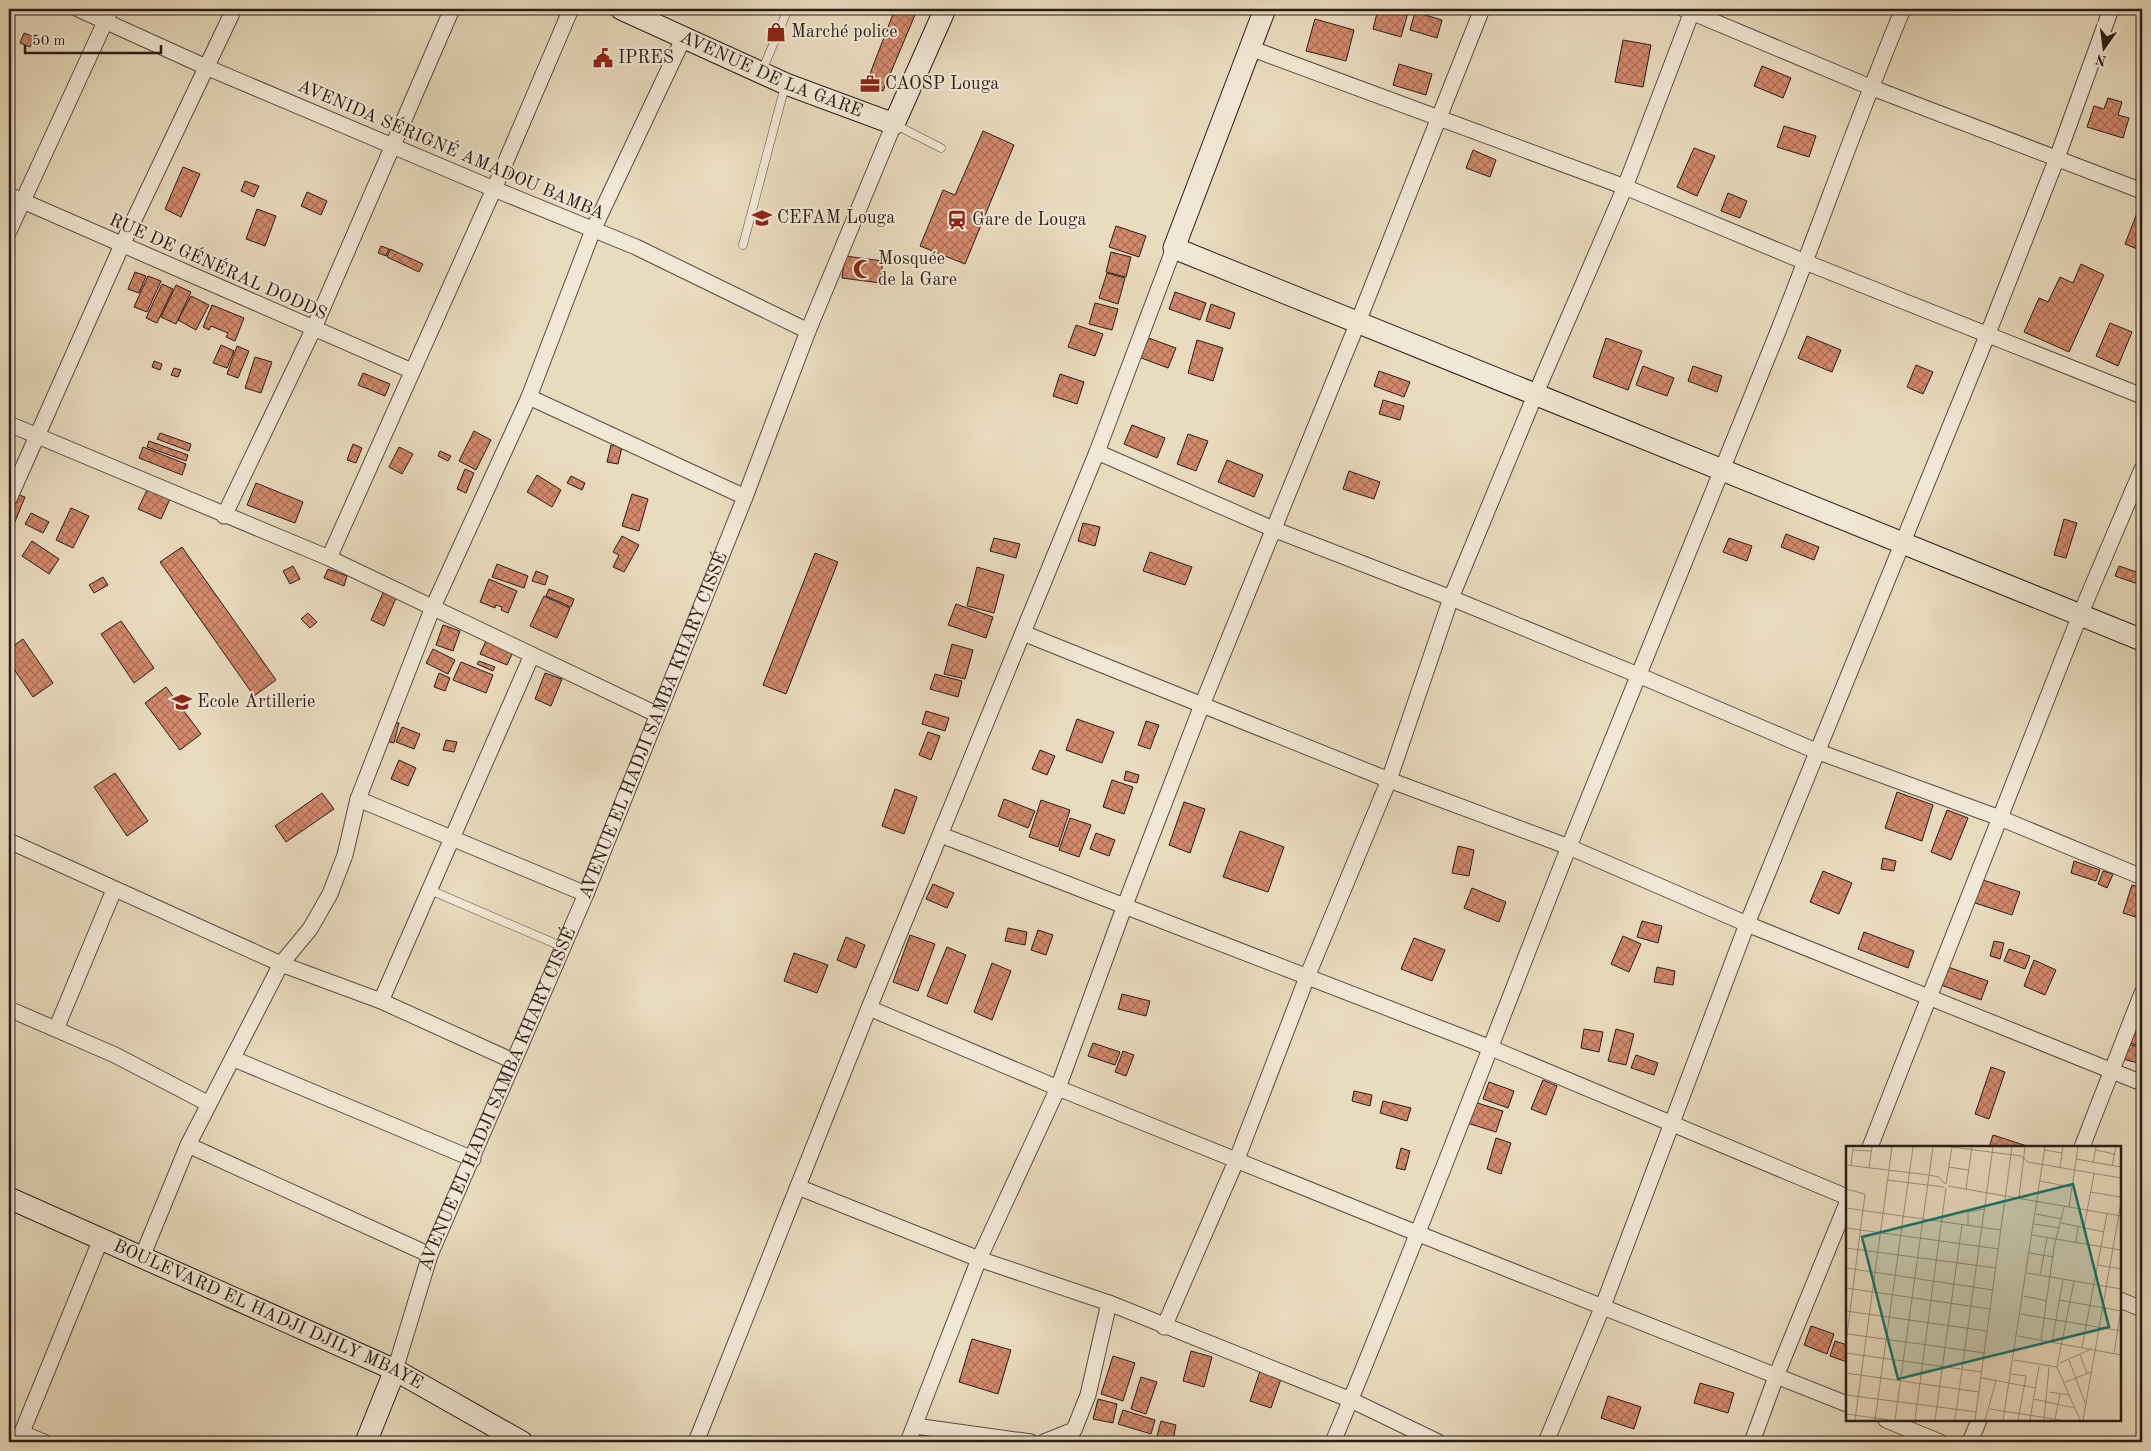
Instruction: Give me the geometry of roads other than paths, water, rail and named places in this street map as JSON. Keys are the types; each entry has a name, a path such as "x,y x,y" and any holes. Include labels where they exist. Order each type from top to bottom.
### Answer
{"street":[{"name":"AVENIDA SÉRIGNÉ AMADOU BAMBA","path":"78,9 108,15 206,67 392,144 494,190 636,247 808,331"},
{"path":"9,499 122,245 234,9"},
{"path":"224,516 313,330 452,9"},
{"path":"329,558 494,190 571,9"},
{"name":"AVENUE DE LA GARE","path":"621,9 786,84 894,124"},
{"name":"AVENUE EL HADJI SAMBA KHARY CISSÉ","path":"366,1442 395,1370 430,1255 586,894 656,714 745,497 808,331 894,124 945,9"},
{"path":"696,1442 869,1008 1097,452 1265,9"},
{"path":"908,1442 979,1259 1058,1088 1125,905 1202,706 1358,322 1482,9"},
{"path":"1333,1442 1419,1234 1638,674 1723,470 1805,262 1870,87 1903,9"},
{"path":"1546,1442 1603,1306 1747,924 1987,336 2057,158 2111,9"},
{"path":"1164,1327 1236,1159 1307,977 1389,780 1451,598 1536,393 1626,187 1689,10 1870,87 2142,191"},
{"path":"9,231 16,198 108,15"},
{"path":"142,1257 188,1145 234,1059 281,964 310,929 330,894 345,855 358,799 433,607 529,397 593,230 684,37"},
{"path":"1250,48 1626,187 1987,336 2142,396"},
{"name":"RUE DE GÉNÉRAL DODDS","path":"16,198 412,372"},
{"path":"1174,248 2142,640"},
{"path":"529,397 745,497"},
{"path":"9,424 224,516 329,558 656,714"},
{"path":"1097,452 1273,529 1451,598 1638,674 1816,751 2000,818 2142,876"},
{"path":"1870,1146 2080,615 2142,469"},
{"path":"1023,633 1389,780 1569,847 1747,924 2142,1083"},
{"path":"381,1001 532,655"},
{"path":"358,799 586,894"},
{"path":"941,835 1491,1048 1846,1197"},
{"path":"9,841 281,964 381,1001 513,1061"},
{"path":"56,1029 114,890"},
{"path":"2082,1146 2142,993"},
{"path":"869,1008 1058,1088 1419,1234 1777,1374 1846,1404"},
{"path":"9,1009 115,1055 209,1104"},
{"path":"234,1059 472,1159"},
{"path":"188,1145 430,1255"},
{"path":"798,1187 979,1259 1109,1303 1164,1327 1351,1400 1438,1442"},
{"name":"BOULEVARD EL HADJI DJILY MBAYE","path":"9,1198 395,1370 522,1442"},
{"path":"1752,1442 1777,1374 1846,1205"},
{"path":"44,1442 20,1438 101,1239"},
{"path":"2121,1300 2142,1308"},
{"path":"1044,1442 1074,1430 1088,1395 1109,1303"},
{"path":"1888,1421 1940,1442"},
{"path":"1970,1442 1979,1421"},
{"path":"915,1426 1031,1442"}],"lane":[{"path":"761,73 788,9"},
{"path":"742,245 786,84"},
{"path":"894,124 941,148"},
{"path":"430,890 563,948"}],"place":[{"name":"Marché police","path":"776,32"},
{"name":"IPRES","path":"603,58"},
{"name":"CAOSP Louga","path":"870,84"},
{"name":"CEFAM Louga","path":"762,218"},
{"name":"Gare de Louga","path":"957,220"},
{"name":"Mosquée de la Gare","path":"863,269"},
{"name":"Ecole Artillerie","path":"182,702"}]}
